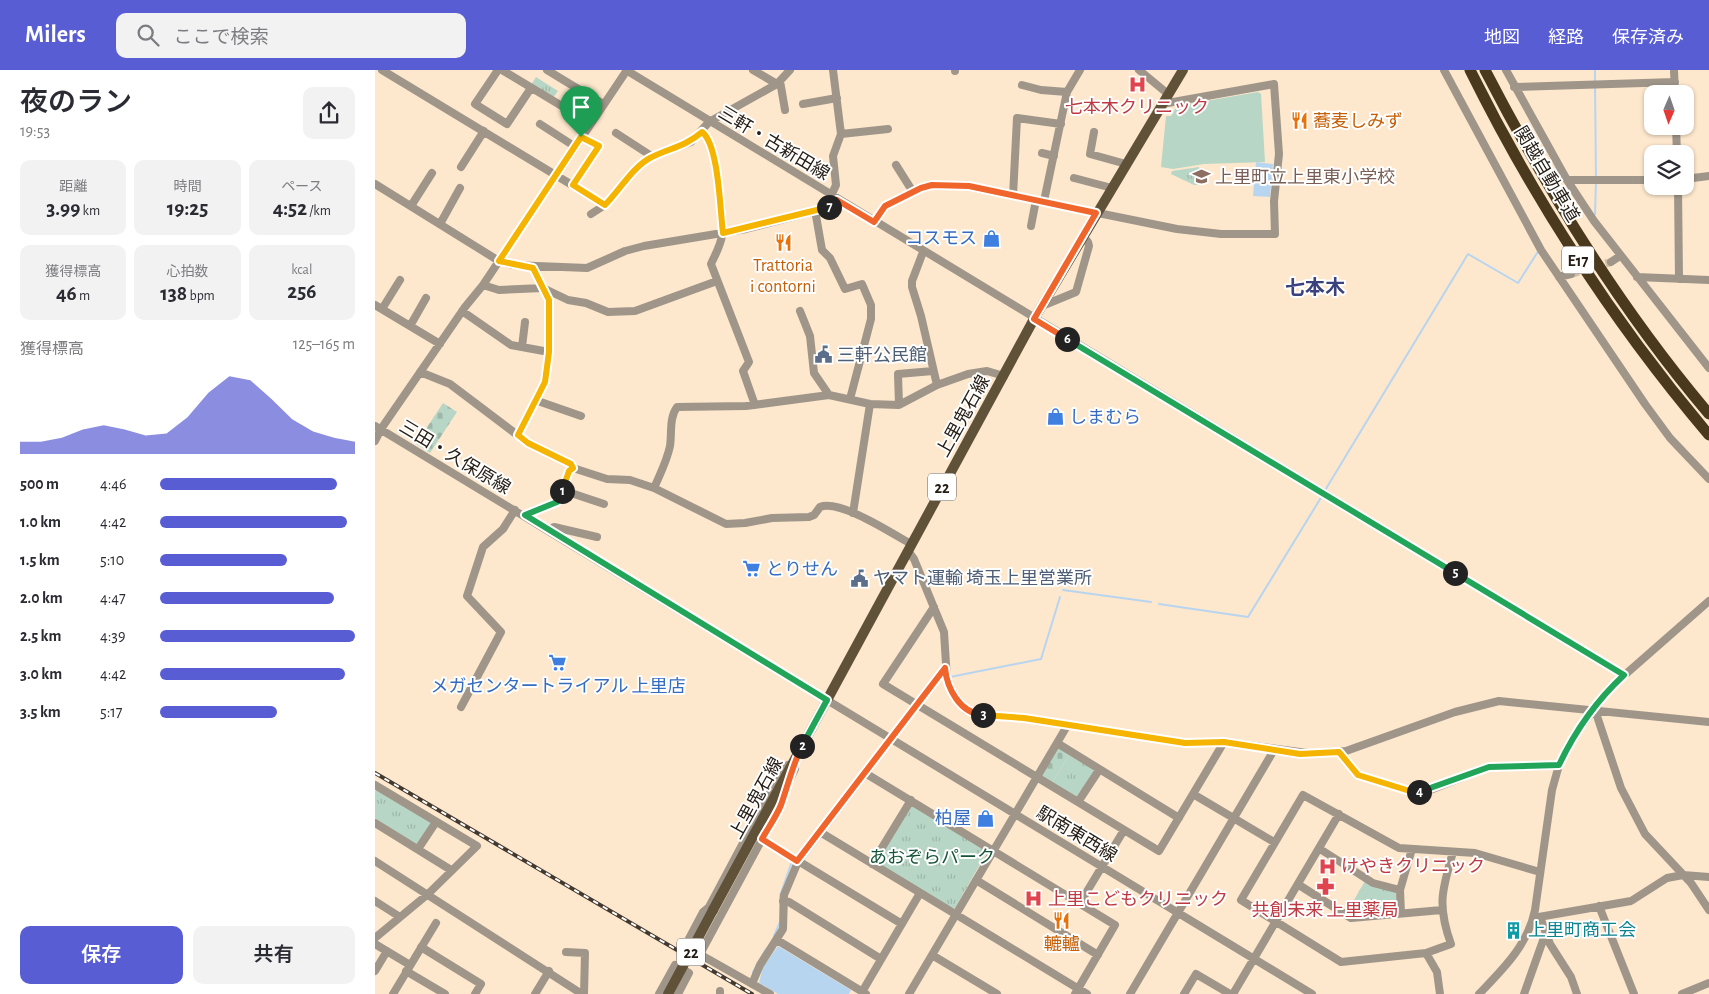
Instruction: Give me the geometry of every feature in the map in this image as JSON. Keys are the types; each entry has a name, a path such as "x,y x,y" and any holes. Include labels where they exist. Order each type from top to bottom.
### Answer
{"highway":[{"name":"関越自動車道","path":"1470,70 1524,172 1596,287 1657,372 1709,435"},
{"name":"関越自動車道","path":"1485,70 1535,164 1586,247 1640,325 1709,414"}],"main road":[{"name":"上里鬼石線","path":"668,994 1034,319 1183,70"}],"street":[{"path":"375,74 378,70"},
{"path":"383,70 605,205"},
{"path":"531,88 507,124 475,104 500,70 531,88 590,123"},
{"path":"547,70 603,104"},
{"path":"375,441 378,427 483,285 626,70"},
{"name":"三軒・古新田線","path":"626,70 923,252 1624,675"},
{"path":"753,70 778,82"},
{"path":"591,214 605,205 641,164 653,157 691,142 709,122 778,82 789,70"},
{"path":"375,184 499,261 533,268 587,268 644,246 723,233 834,206 836,185 833,156 841,134 833,70"},
{"path":"1044,202 1067,92 1080,70"},
{"path":"1139,70 1168,94"},
{"path":"1444,70 1541,250 1670,438 1709,478"},
{"path":"1506,70 1567,180 1620,256 1709,368"},
{"path":"1514,87 1675,82 1675,70"},
{"path":"778,82 785,110"},
{"path":"874,222 882,209 928,185 960,184 1096,213 1204,232 1275,234 1274,201 1279,154 1274,84 1162,104"},
{"path":"1022,85 1041,90 1067,92"},
{"path":"803,104 837,98"},
{"path":"1013,196 1017,118 1061,124"},
{"path":"540,124 574,146"},
{"path":"841,134 888,130"},
{"path":"461,167 484,131"},
{"path":"702,132 707,138 716,165 723,233 711,264 749,362 743,371 755,405"},
{"path":"1094,132 1090,154 1126,164"},
{"path":"616,134 653,157"},
{"path":"573,185 599,146 581,137"},
{"path":"1042,153 1054,156"},
{"path":"896,165 913,192"},
{"path":"411,206 432,174"},
{"path":"1694,178 1709,176"},
{"path":"1074,178 1111,188"},
{"path":"1567,180 1644,180"},
{"path":"440,224 460,188"},
{"path":"1678,195 1679,279"},
{"path":"1031,226 1036,200"},
{"path":"815,210 822,250 830,258 845,290 862,284 871,305 871,319 850,399"},
{"path":"1042,306 1076,292 1089,246 1083,236"},
{"path":"923,252 912,281 912,287 921,316 937,385"},
{"path":"1611,262 1620,256"},
{"path":"518,435 545,382 549,352 549,300 533,268"},
{"path":"1559,277 1571,274"},
{"path":"1637,277 1709,280"},
{"path":"400,280 379,307 440,344"},
{"path":"483,285 499,290 543,288 568,300 586,303 608,312 635,311 717,281"},
{"path":"410,326 427,298"},
{"path":"462,311 511,349 522,347 549,352"},
{"path":"800,311 810,336 814,374 829,395"},
{"path":"522,347 525,322"},
{"path":"420,372 443,380 465,393 528,443 571,464 573,468 607,479 630,480 654,488 726,524 745,524 772,518 812,516 823,506 853,513 909,548 934,607 945,641 945,668 950,689 960,703 972,713 1024,718 1185,743 1224,742 1300,754 1339,752 1455,712 1499,701 1709,722"},
{"path":"899,405 898,374 933,372"},
{"path":"654,488 667,459 673,413 677,407 755,405 829,395 870,404 899,405 937,385 978,372 996,372 1004,376"},
{"path":"535,400 581,416"},
{"path":"853,513 870,404"},
{"name":"三田・久保原線","path":"378,427 827,700"},
{"path":"525,515 557,502 569,471 573,468"},
{"path":"562,490 604,504"},
{"path":"461,707 501,632 467,596 483,547 503,529 515,510"},
{"path":"549,530 554,528 597,537"},
{"path":"1482,993 1519,948 1536,917 1549,803 1559,765 1574,736 1591,711 1624,675 1709,601"},
{"path":"934,607 883,684 1159,851 1224,742"},
{"path":"752,984 760,965 783,929 783,901 797,861 945,668"},
{"name":"駅南東西線","path":"827,700 1312,994"},
{"path":"1591,711 1597,716 1621,788 1645,834 1683,875 1709,910"},
{"path":"909,994 1067,726"},
{"path":"1057,744 1179,818"},
{"path":"1130,994 1273,750"},
{"path":"1339,752 1358,775 1413,792 1425,792 1489,767 1559,765"},
{"path":"700,954 781,804 783,794 795,769 795,760"},
{"path":"770,994 685,946 703,912 709,907 785,767 795,760"},
{"path":"1078,802 1099,770"},
{"path":"865,772 1115,925 1077,991"},
{"path":"375,785 477,846 428,894 375,938"},
{"path":"1193,794 1275,842"},
{"path":"1453,852 1441,893 1442,910 1451,944 1426,953 1341,962 1241,900 1303,794 1399,848 1475,853 1540,872"},
{"path":"872,864 911,800"},
{"path":"1184,994 1196,974 1231,994 1299,885 1339,814"},
{"path":"375,822 451,870"},
{"path":"417,849 436,822"},
{"path":"1080,903 1124,830"},
{"path":"820,832 956,914 1077,991 1087,994"},
{"path":"762,839 901,924"},
{"path":"1401,913 1399,890 1412,848"},
{"path":"1319,849 1373,883 1399,890"},
{"path":"375,860 583,994"},
{"path":"1536,917 1631,901 1667,878 1683,875 1709,877"},
{"path":"976,880 1098,955"},
{"path":"1299,885 1351,918 1442,910"},
{"path":"777,940 864,993 881,959 920,893"},
{"path":"375,901 400,917"},
{"path":"783,901 881,959"},
{"path":"1599,906 1634,994"},
{"path":"1536,917 1571,978 1577,994"},
{"path":"393,994 436,924"},
{"path":"1524,994 1546,932"},
{"path":"375,944 445,994"},
{"path":"421,947 481,984 475,994"},
{"path":"375,971 387,951"},
{"path":"567,952 585,953 583,994"},
{"path":"1426,953 1437,972 1440,994"},
{"path":"932,955 997,994"},
{"path":"659,994 675,965 689,973 678,994"},
{"path":"536,994 549,972"},
{"path":"1682,994 1709,983"}],"green space":[{"path":"536,77 558,91 553,98 531,85"},
{"path":"1258,92 1261,94 1265,162 1204,164 1173,169 1161,167 1166,116 1171,116 1177,106"},
{"path":"1199,167 1202,184 1194,185 1171,174 1172,171"},
{"path":"443,403 457,412 430,453 416,444"},
{"path":"1059,748 1069,755 1052,783 1041,775 1056,749"},
{"path":"1069,755 1094,770 1076,798 1052,783"},
{"path":"378,790 431,821 432,825 419,845 416,845 375,818 375,791"},
{"name":"あおぞらパーク","path":"913,805 987,850 955,908 952,909 878,864 877,861"},
{"path":"953,851 977,865 970,878 959,878 947,865"},
{"path":"1365,881 1397,892 1399,909 1397,912 1352,915 1347,912"}],"water":[{"path":"1256,162 1273,164 1270,197 1253,196"},
{"path":"778,946 851,990 849,994 778,994 759,983 763,967"}],"waterway":[{"path":"1595,70 1595,83"},
{"path":"1595,87 1596,178"},
{"path":"1592,216 1595,214 1596,182"},
{"path":"1324,492 1468,254 1518,283 1539,250"},
{"path":"1159,604 1248,617 1322,496"},
{"path":"1063,590 1151,602"},
{"path":"950,677 1041,659 1060,597"},
{"path":"871,771 888,748"},
{"path":"826,830 865,779"},
{"path":"804,859 820,838"},
{"path":"774,936 780,922 780,896 791,864"},
{"path":"753,972 766,949"}],"tunnel":[{"path":"1571,274 1611,262"}],"railway":[{"path":"375,773 752,994"}],"place":[{"name":"七本木クリニック","path":"1137,84"},
{"name":"蕎麦しみず","path":"1299,121"},
{"name":"上里町立上里東小学校","path":"1201,177"},
{"name":"コスモス","path":"991,238"},
{"name":"Trattoria i contorni","path":"783,242"},
{"name":"三軒公民館","path":"823,355"},
{"name":"しまむら","path":"1055,417"},
{"name":"とりせん","path":"752,569"},
{"name":"ヤマト運輸 埼玉上里営業所","path":"859,578"},
{"name":"メガセンタートライアル 上里店","path":"558,663"},
{"name":"柏屋","path":"985,818"},
{"name":"けやきクリニック","path":"1327,866"},
{"name":"共創未来 上里薬局","path":"1325,887"},
{"name":"上里こどもクリニック","path":"1034,899"},
{"name":"轆轤","path":"1062,921"},
{"name":"上里町商工会","path":"1514,930"}],"district":[{"name":"七本木","path":"1315,287"}],"route":[{"path":"702,132 707,138 716,165 723,233 763,225 834,206 837,200 874,222 885,206 891,205 928,185 960,184 1096,213 1034,319 1624,675 1591,711 1574,736 1559,765 1489,767 1425,792 1413,792 1358,775 1339,752 1300,754 1245,744 1224,742 1185,743 1078,728 1024,718 972,713 966,710 950,689 945,668 797,861 762,839 781,804 783,794 795,769 795,760 827,700 525,515 557,502 569,471 573,468 571,464 528,443 518,435 545,382 549,352 549,300 533,268 499,261 581,137 599,146 573,185 605,205 641,164 650,158 691,142 702,132"}]}
